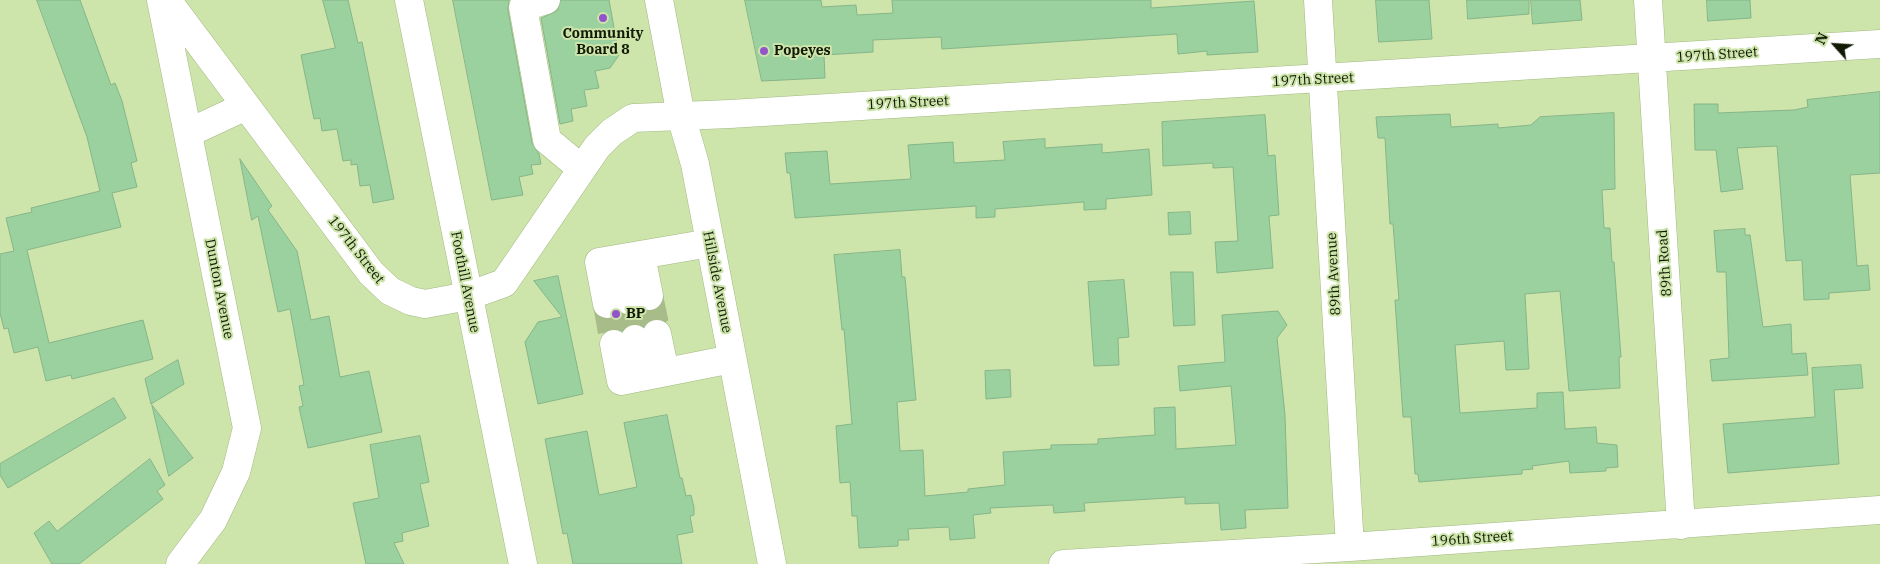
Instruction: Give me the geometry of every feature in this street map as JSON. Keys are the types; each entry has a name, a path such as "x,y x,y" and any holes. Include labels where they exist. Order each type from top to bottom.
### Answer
{"street":[{"name":"Dunton Avenue","path":"161,0 247,428 236,472 213,520 180,564"},
{"name":"197th Street","path":"167,0 372,274 390,291 412,301 425,304 468,296 504,283 597,147 612,132 633,118 1652,60 1880,44"},
{"name":"Foothill Avenue","path":"409,0 523,564"},
{"path":"546,0 523,7 547,140 582,169"},
{"name":"Hillside Avenue","path":"659,0 681,116 695,164 772,564"},
{"name":"89th Avenue","path":"1318,0 1350,547"},
{"name":"89th Road","path":"1648,0 1681,525"},
{"path":"188,133 246,106"},
{"path":"630,257 628,300 599,262 710,243"},
{"path":"654,374 635,339 621,381 732,359"},
{"name":"196th Street","path":"1063,564 1350,547 1880,510"}],"building":[{"path":"37,0 80,0 111,85 115,83 122,101 137,161 131,163 137,187 112,193 121,227 27,250 49,343 143,320 153,359 72,379 71,375 46,381 38,347 14,353 8,328 4,329 0,313 0,254 14,251 6,218 32,212 31,208 100,191 87,137"},
{"path":"323,0 348,0 358,43 362,42 394,199 373,203 370,185 360,186 357,164 351,165 351,160 343,161 337,129 322,131 320,118 314,119 301,55 335,48"},
{"path":"453,0 509,0 508,10 532,143 539,154 541,164 531,165 533,174 519,177 523,195 492,200"},
{"path":"561,0 609,0 619,55 610,68 595,71 599,88 584,90 587,106 571,109 573,121 560,124 541,18 557,11"},
{"path":"745,0 821,0 822,7 856,5 857,15 893,13 892,0 1151,0 1151,8 1254,1 1258,52 1207,55 1207,51 1178,54 1177,34 942,49 941,37 873,40 873,52 824,55 825,78 762,81"},
{"path":"1376,0 1429,0 1432,39 1379,42"},
{"path":"1467,0 1529,0 1529,14 1468,19"},
{"path":"1531,0 1580,0 1582,20 1533,24"},
{"path":"1707,0 1750,0 1751,18 1708,21"},
{"path":"1880,92 1880,173 1850,175 1857,266 1868,265 1870,290 1829,293 1829,299 1804,300 1802,260 1786,261 1777,146 1737,148 1743,189 1721,192 1716,150 1695,150 1694,104 1718,104 1718,113 1794,110 1808,107 1807,100"},
{"path":"1614,113 1615,189 1602,190 1604,228 1610,228 1612,262 1614,262 1621,357 1619,357 1620,388 1569,391 1560,291 1525,294 1529,369 1506,370 1504,341 1455,345 1460,413 1537,408 1537,393 1563,392 1565,429 1596,427 1597,443 1617,445 1618,467 1606,468 1606,471 1570,473 1569,461 1532,466 1533,469 1522,470 1522,474 1419,482 1418,474 1415,474 1411,417 1403,417 1395,300 1399,300 1393,224 1390,224 1385,138 1378,138 1376,117 1450,114 1451,127 1498,124 1498,128 1531,125 1540,117"},
{"path":"1265,115 1268,156 1275,155 1279,215 1269,216 1273,268 1217,273 1215,242 1238,241 1233,167 1213,168 1213,163 1163,166 1162,122"},
{"path":"1045,139 1045,148 1102,144 1102,153 1149,149 1152,195 1106,199 1106,209 1084,210 1084,202 995,209 995,217 976,218 976,206 795,218 790,173 787,173 785,153 827,151 830,184 911,179 908,145 953,142 954,163 1005,160 1003,142"},
{"path":"240,159 272,206 268,210 297,251 311,320 329,316 340,377 369,371 382,432 308,448 299,407 303,406 299,386 304,385 290,309 278,312 258,216 252,220"},
{"path":"1190,212 1191,234 1169,235 1168,213"},
{"path":"1745,229 1745,235 1750,235 1763,327 1791,324 1792,354 1806,353 1808,375 1712,381 1710,360 1729,358 1726,272 1717,272 1714,231"},
{"path":"900,250 902,277 905,277 916,400 897,402 900,451 923,450 925,496 968,492 968,489 1005,485 1003,452 1051,449 1051,445 1098,444 1098,439 1155,435 1154,408 1175,407 1176,449 1236,445 1231,386 1180,391 1178,366 1225,362 1222,315 1278,311 1287,325 1277,338 1285,415 1288,508 1245,510 1246,528 1221,530 1219,503 1185,504 1185,497 1084,503 1085,511 1054,513 1053,505 990,508 991,513 973,515 975,538 950,540 949,527 908,529 909,540 898,540 898,546 859,548 857,516 852,516 850,482 840,483 836,426 852,424 844,329 842,330 834,255"},
{"path":"1171,272 1193,272 1195,325 1174,326"},
{"path":"558,276 583,394 538,404 525,342 538,322 562,317 534,281"},
{"path":"1124,280 1129,337 1118,338 1119,365 1094,366 1088,282"},
{"path":"662,303 666,322 654,319 644,327 632,324 622,331 612,329 606,331 603,319 610,319 620,313 632,315 641,309 652,311"},
{"path":"178,360 184,384 151,404 145,379"},
{"path":"1861,365 1863,388 1834,390 1839,464 1728,473 1723,424 1815,417 1812,368"},
{"path":"1010,370 1011,397 986,399 985,371"},
{"path":"114,398 126,418 8,488 0,475 0,464"},
{"path":"152,405 193,458 169,476"},
{"path":"667,415 680,478 682,478 686,496 691,495 694,507 694,515 690,516 693,532 677,535 682,564 573,564 567,533 563,534 545,439 587,431 599,495 637,487 624,423"},
{"path":"420,436 429,482 420,484 429,526 402,533 403,541 394,543 404,564 366,564 353,503 379,498 370,445"},
{"path":"150,459 165,485 157,491 163,499 79,564 52,564 34,533 49,521 57,531"}],"tunnel":[{"path":"649,296 657,334"},
{"path":"628,300 635,339"},
{"path":"607,304 614,344"}],"place":[{"name":"Community Board 8","path":"603,18"},
{"name":"Popeyes","path":"764,51"},
{"name":"BP","path":"616,314"}]}
